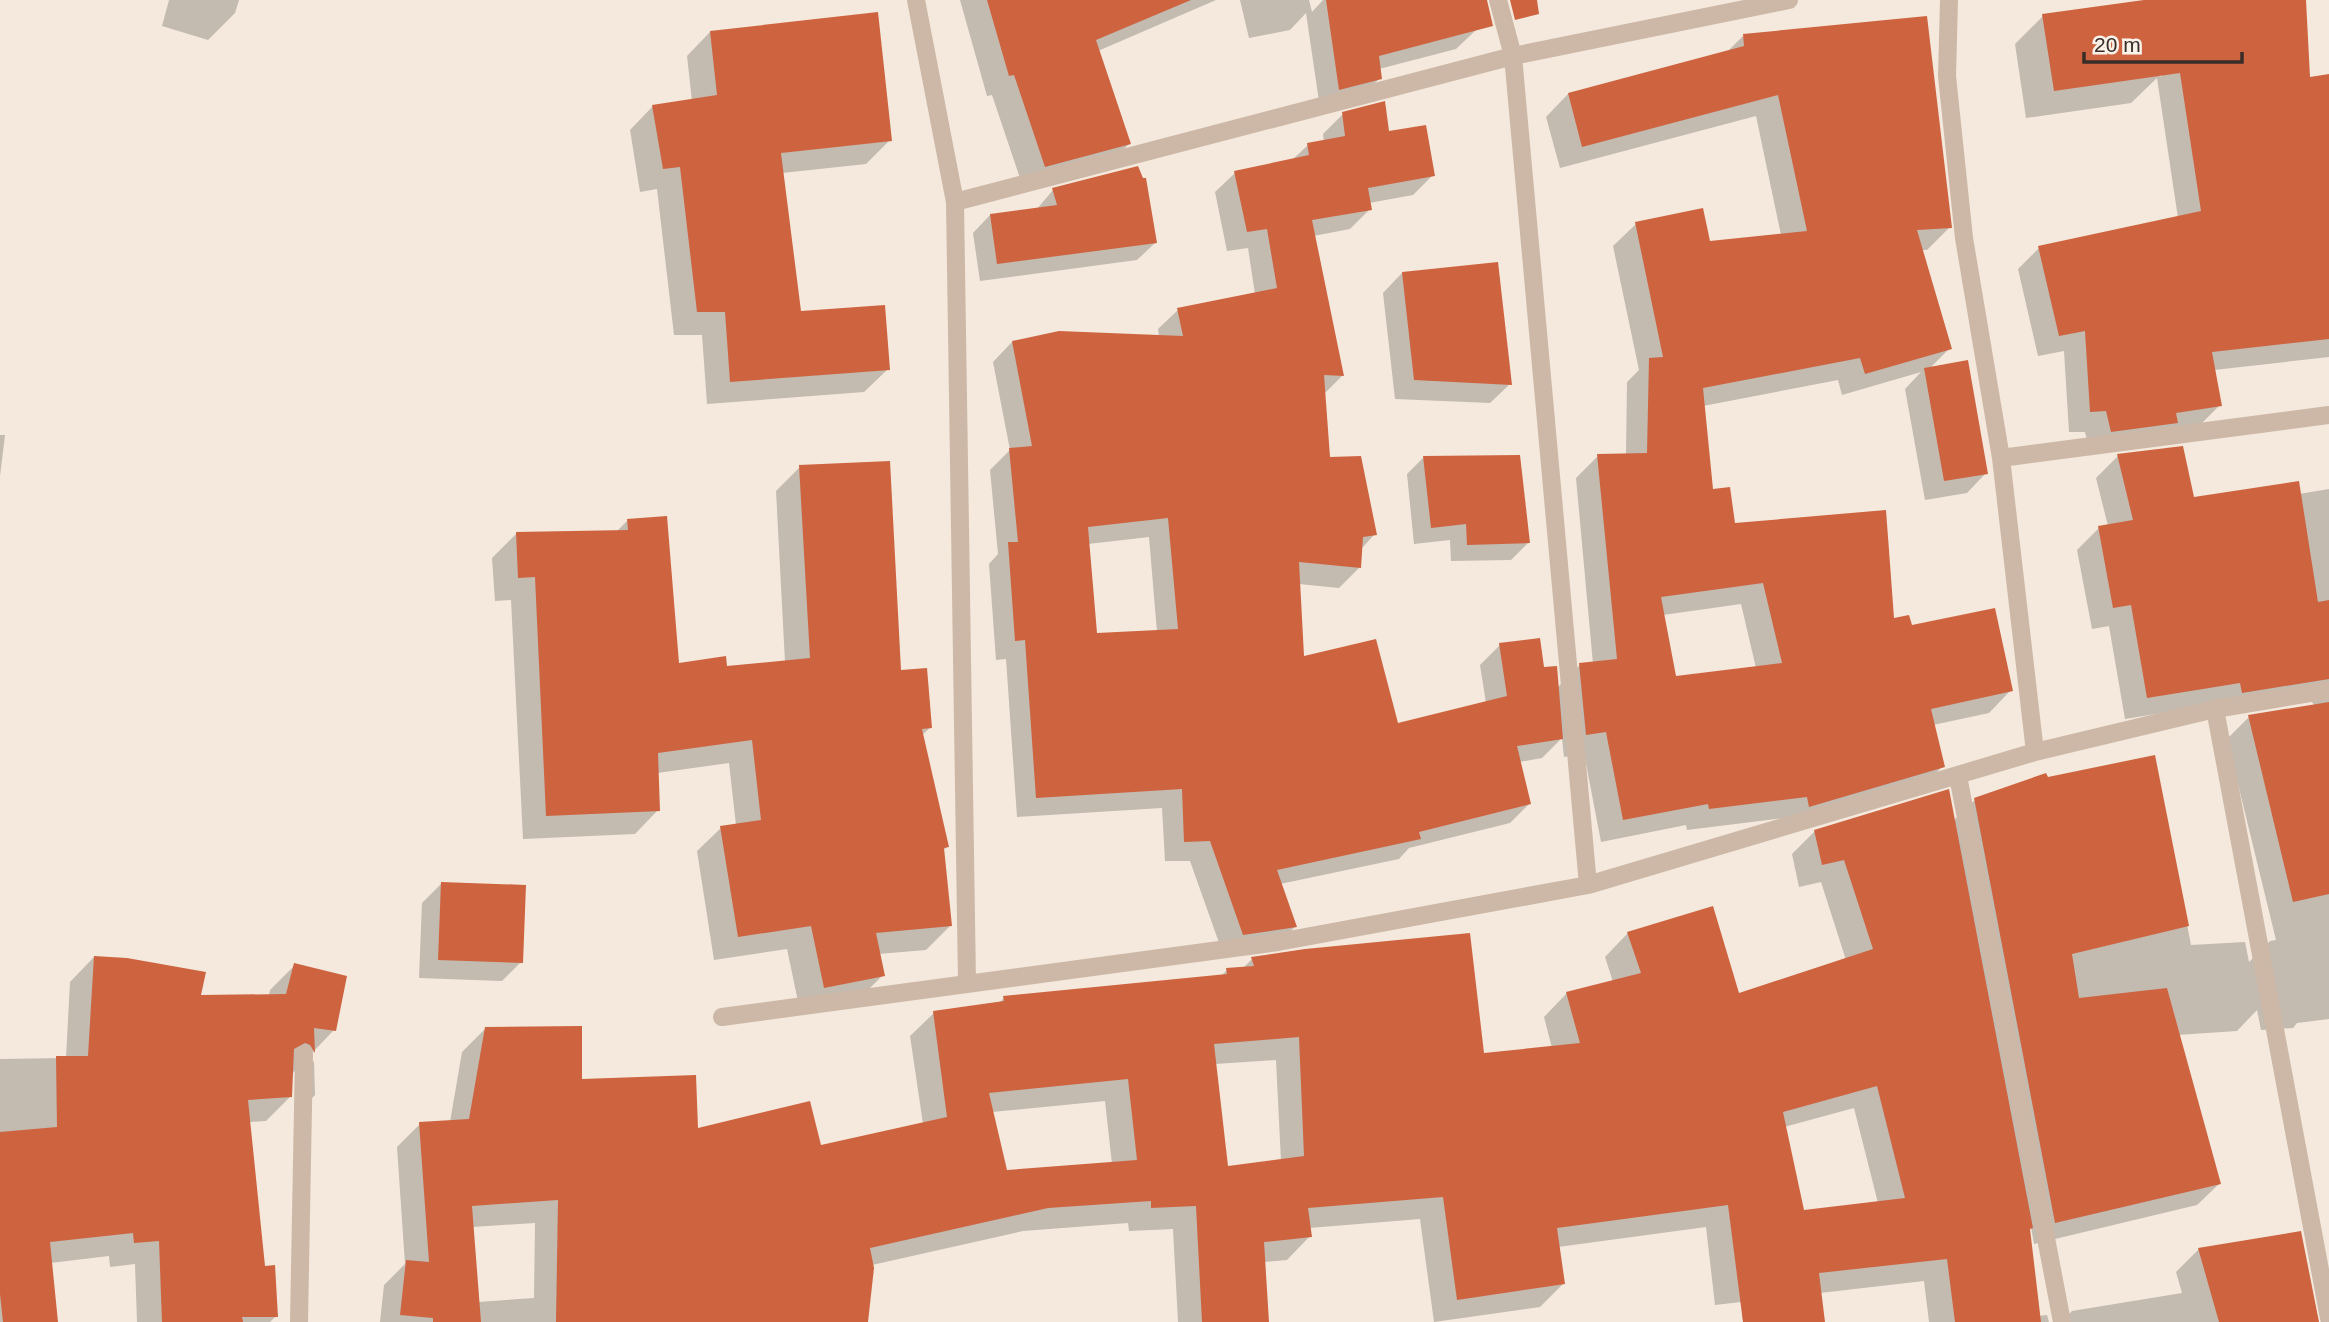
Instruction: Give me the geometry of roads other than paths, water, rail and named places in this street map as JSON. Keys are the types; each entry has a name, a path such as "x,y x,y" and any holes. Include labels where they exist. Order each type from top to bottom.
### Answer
{"street":[{"path":"916,0 955,202 967,983"},
{"path":"1498,0 1513,56 1588,885"},
{"path":"955,202 1513,56 1789,0"},
{"path":"1950,0 1947,76 1964,237 2001,458 2035,752"},
{"path":"2001,458 2329,415"},
{"path":"723,1017 1278,942 1588,885 2035,752 2215,709 2329,690"},
{"path":"2215,709 2329,1318"},
{"path":"1958,776 2062,1322"},
{"path":"299,1322 304,1054"}]}
